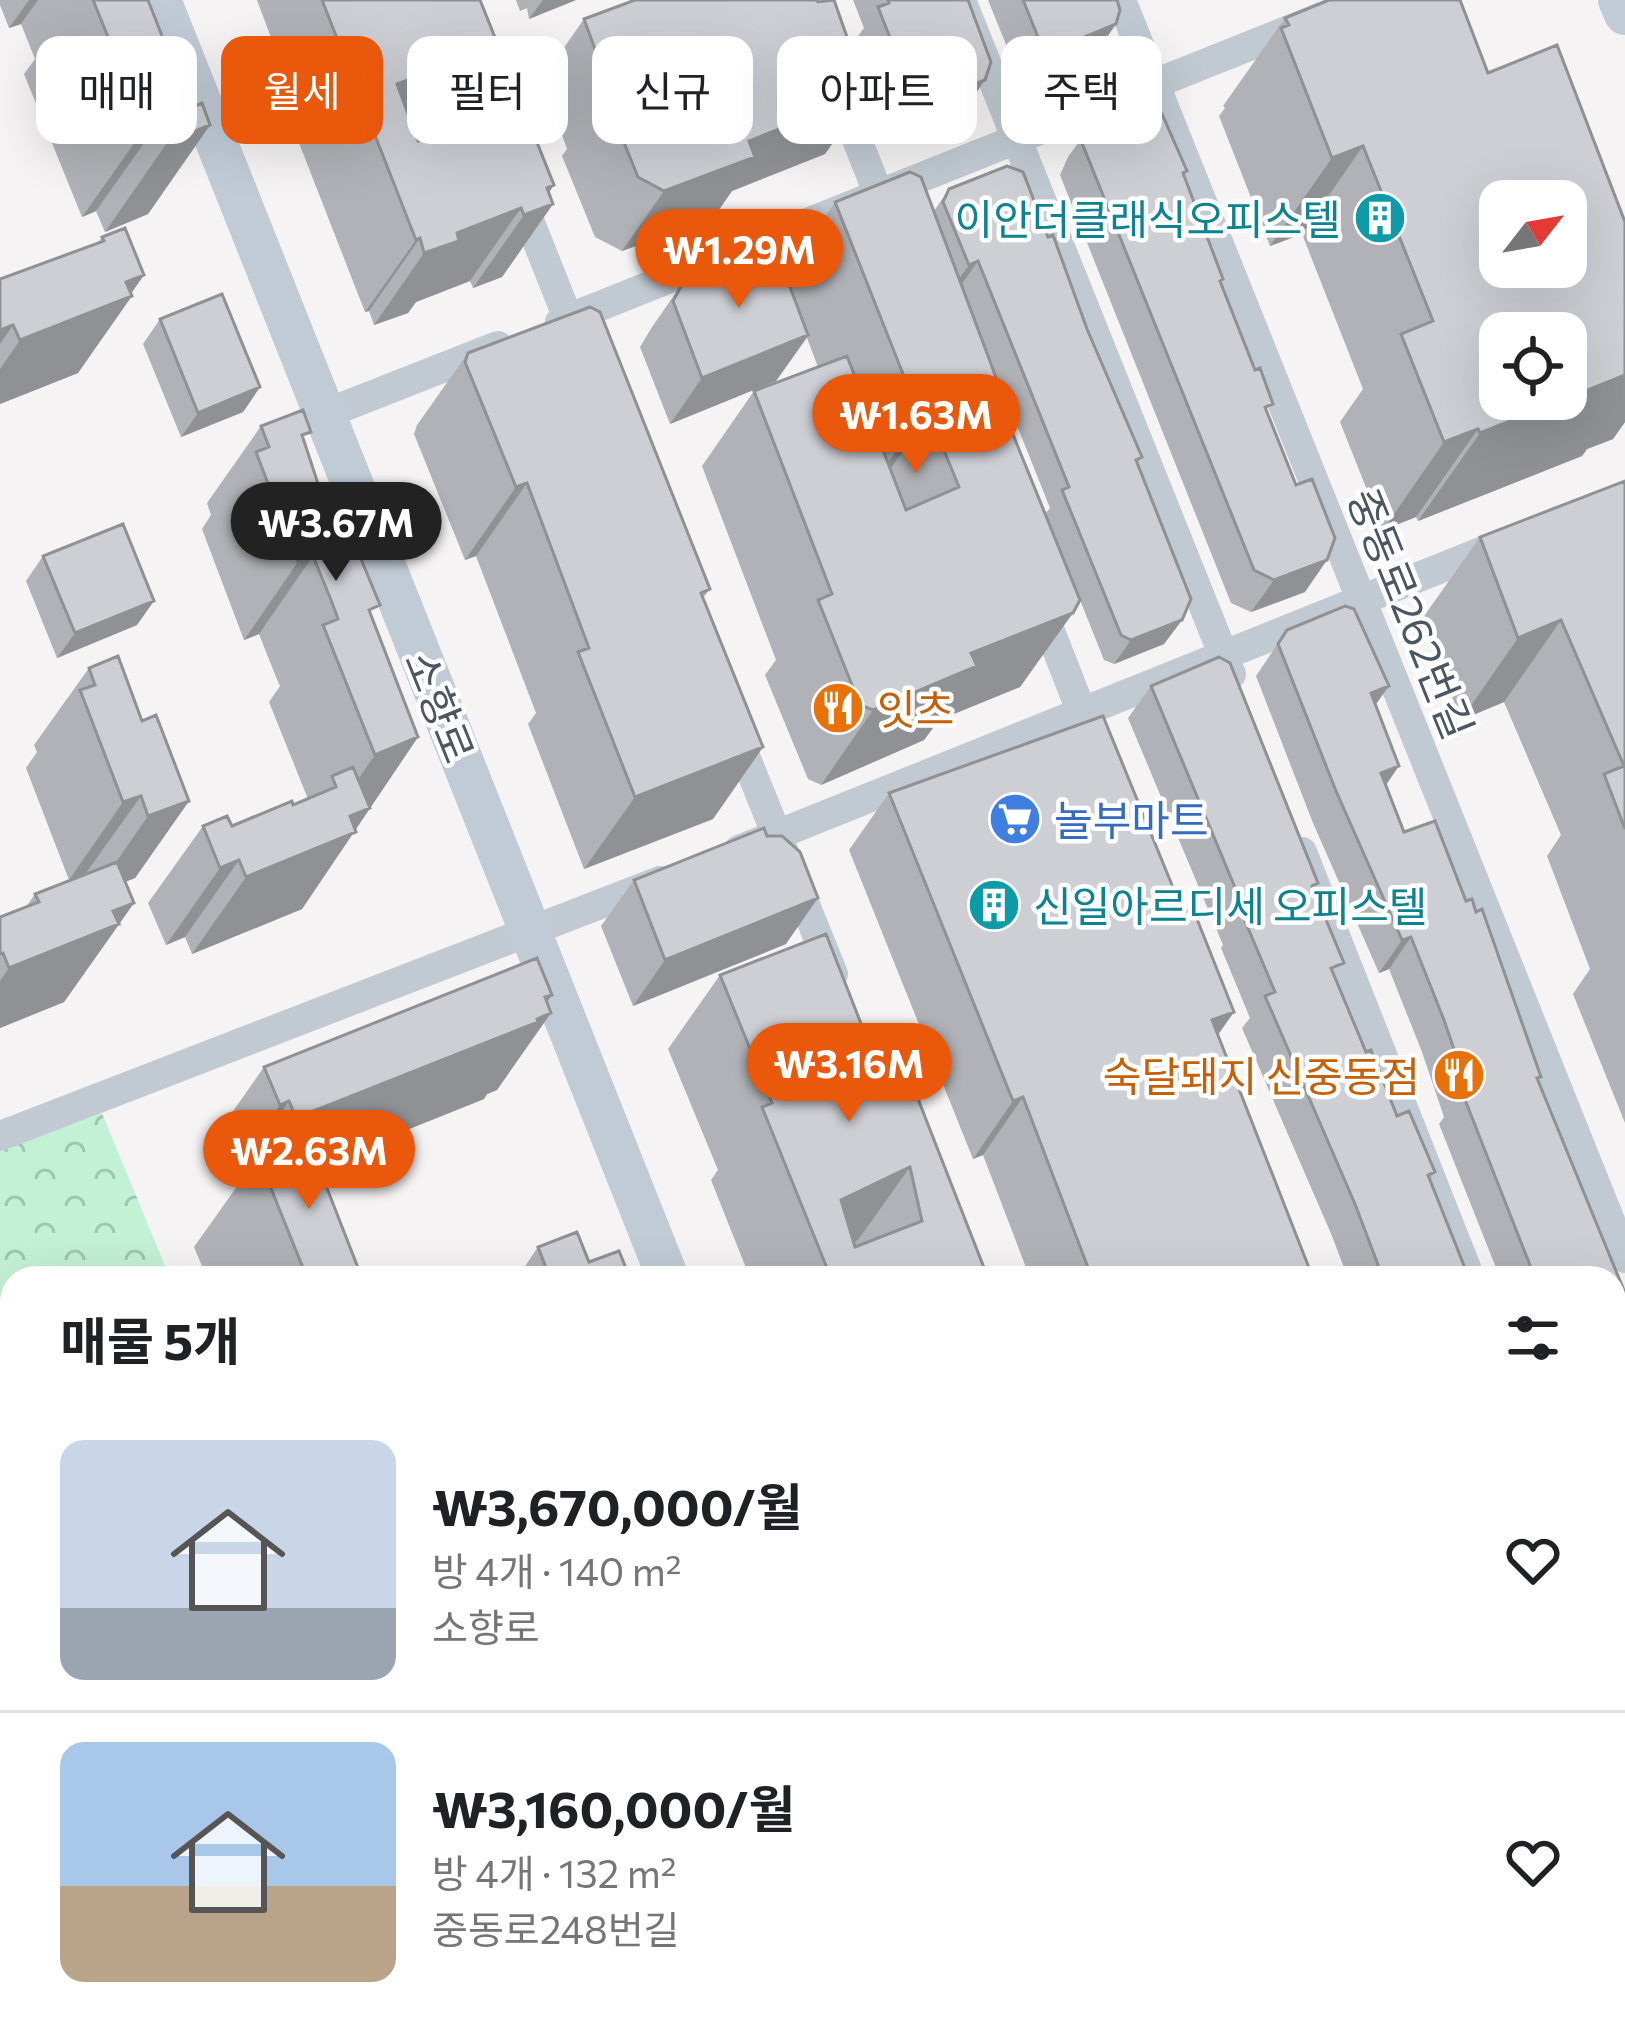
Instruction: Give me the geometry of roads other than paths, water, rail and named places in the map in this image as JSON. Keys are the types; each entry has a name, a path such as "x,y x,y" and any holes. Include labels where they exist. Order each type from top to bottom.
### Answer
{"street":[{"name":"소향로","path":"160,0 663,1266"},
{"path":"961,0 1001,102"},
{"name":"중동로262번길","path":"1121,0 1135,36"},
{"path":"1162,81 1364,0"},
{"path":"1619,0 1625,14"},
{"name":"중동로262번길","path":"1162,104 1625,1258"},
{"path":"858,144 904,259"},
{"path":"325,414 1001,144"},
{"path":"1017,144 1242,701"},
{"path":"509,170 594,384"},
{"path":"0,1136 531,932 1538,528"},
{"path":"1031,584 1099,757"},
{"path":"724,706 848,1012"},
{"path":"1294,834 1465,1266"}],"place":[{"name":"이안더클래식오피스텔","path":"1380,218"},
{"name":"잇츠","path":"838,708"},
{"name":"놀부마트","path":"1015,819"},
{"name":"신일아르디세 오피스텔","path":"994,905"},
{"name":"숙달돼지 신중동점","path":"1459,1075"}]}
